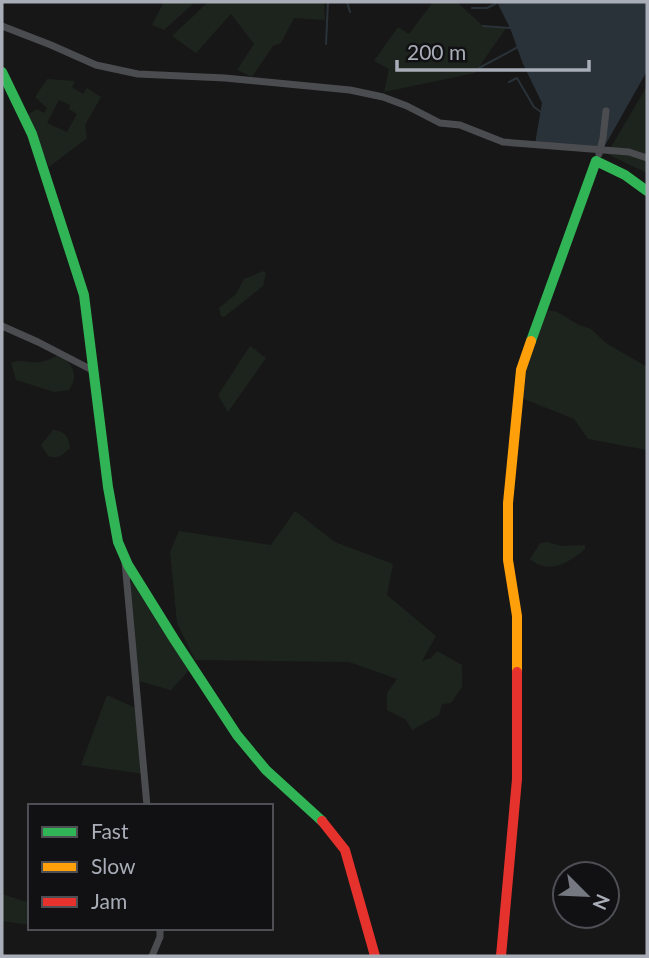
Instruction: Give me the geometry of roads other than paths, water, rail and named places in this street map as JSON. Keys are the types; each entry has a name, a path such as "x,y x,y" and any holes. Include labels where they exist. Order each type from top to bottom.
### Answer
{"street":[{"path":"2,26 96,65 138,74 225,78 350,90 383,97 440,123 460,125 503,142 598,156 629,152 647,158"},
{"path":"2,72 32,134 84,295 108,487 118,542 125,558 222,714 268,774 321,820 345,850 375,956"},
{"path":"501,956 517,779 517,625 508,560 508,525 521,370 598,156 606,111"},
{"path":"598,156 647,191"},
{"path":"2,326 94,371"},
{"path":"125,558 146,804"},
{"path":"152,956 160,930"}],"waterway":[{"path":"326,44 328,2"},
{"path":"347,2 350,12"},
{"path":"472,8 487,8 499,2"},
{"path":"483,26 510,28"},
{"path":"479,68 518,47"},
{"path":"509,82 517,78 534,107 541,112"}]}
